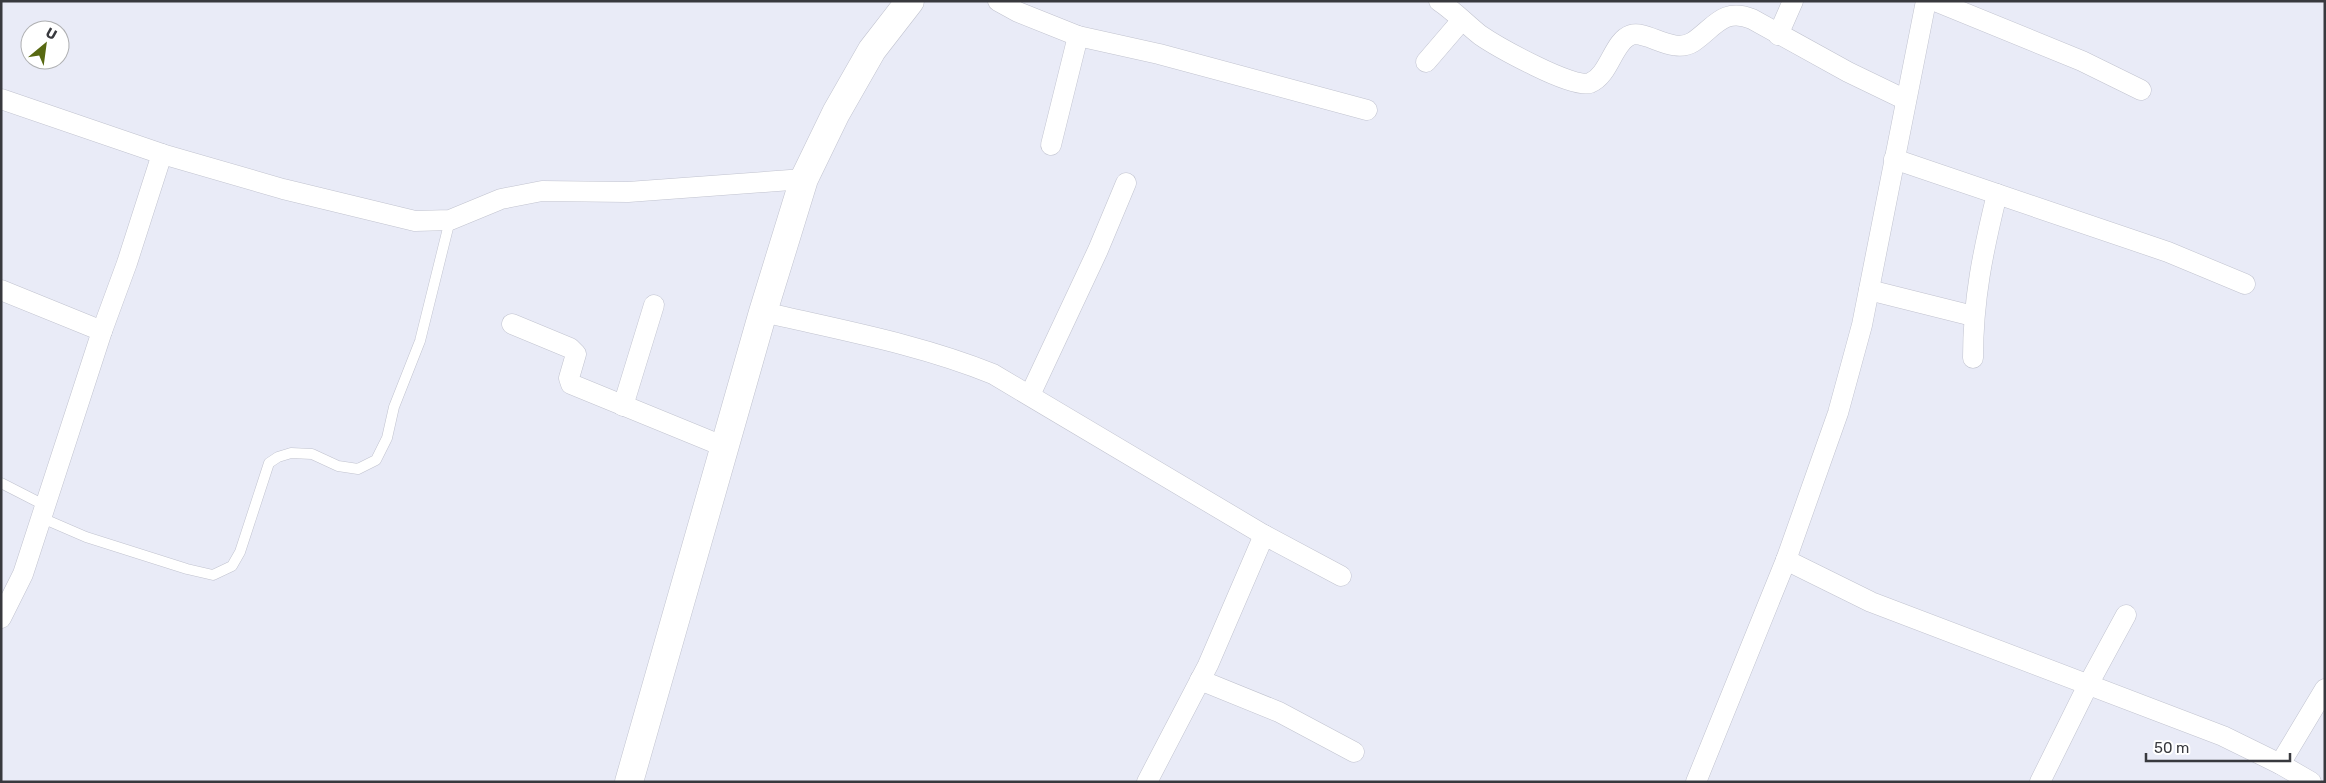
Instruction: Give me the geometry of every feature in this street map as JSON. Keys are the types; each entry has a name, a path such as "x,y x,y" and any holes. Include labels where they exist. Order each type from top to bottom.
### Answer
{"main road":[{"path":"629,782 763,312 804,179 836,113 872,50 910,1"}],"street":[{"path":"998,1 1018,12 1078,36 1159,54 1367,110"},
{"path":"1778,35 1793,1"},
{"path":"1696,782 1786,560 1838,413 1862,325 1926,1"},
{"path":"1935,1 2082,61 2141,90"},
{"path":"1442,2 1462,20 1502,49 1574,83 1585,84 1601,75 1623,41 1631,35 1672,45 1684,45 1692,42 1720,20 1734,15 1752,19 1778,35 1906,100"},
{"path":"1426,62 1462,20"},
{"path":"1051,145 1078,36"},
{"path":"1,99 162,154 283,189 414,221 450,220 501,199 542,191 628,192 804,179"},
{"path":"1,618 23,574 102,330 127,264 162,154"},
{"path":"1894,159 2168,252 2245,284"},
{"path":"1030,395 1098,250 1126,183"},
{"path":"1973,358 1973,316 1981,264 1997,194"},
{"path":"1,290 102,330"},
{"path":"1869,290 1973,316"},
{"path":"623,406 654,305"},
{"path":"763,312 903,344 957,360 993,374 1264,535 1341,576"},
{"path":"512,324 570,348 576,354 568,378 571,384 725,447"},
{"path":"1147,782 1200,680 1264,535"},
{"path":"1786,560 1871,602 2018,659 2089,683 2223,736 2280,764 2311,782"},
{"path":"2040,782 2089,683 2126,615"},
{"path":"1200,680 1279,712 1354,752"},
{"path":"2280,764 2325,689"}],"lane":[{"path":"1,483 86,538 187,570 213,575 232,566 246,538 269,463 278,457 291,453 312,454 338,466 358,469 376,460 387,438 394,407 420,341 450,220"}]}
